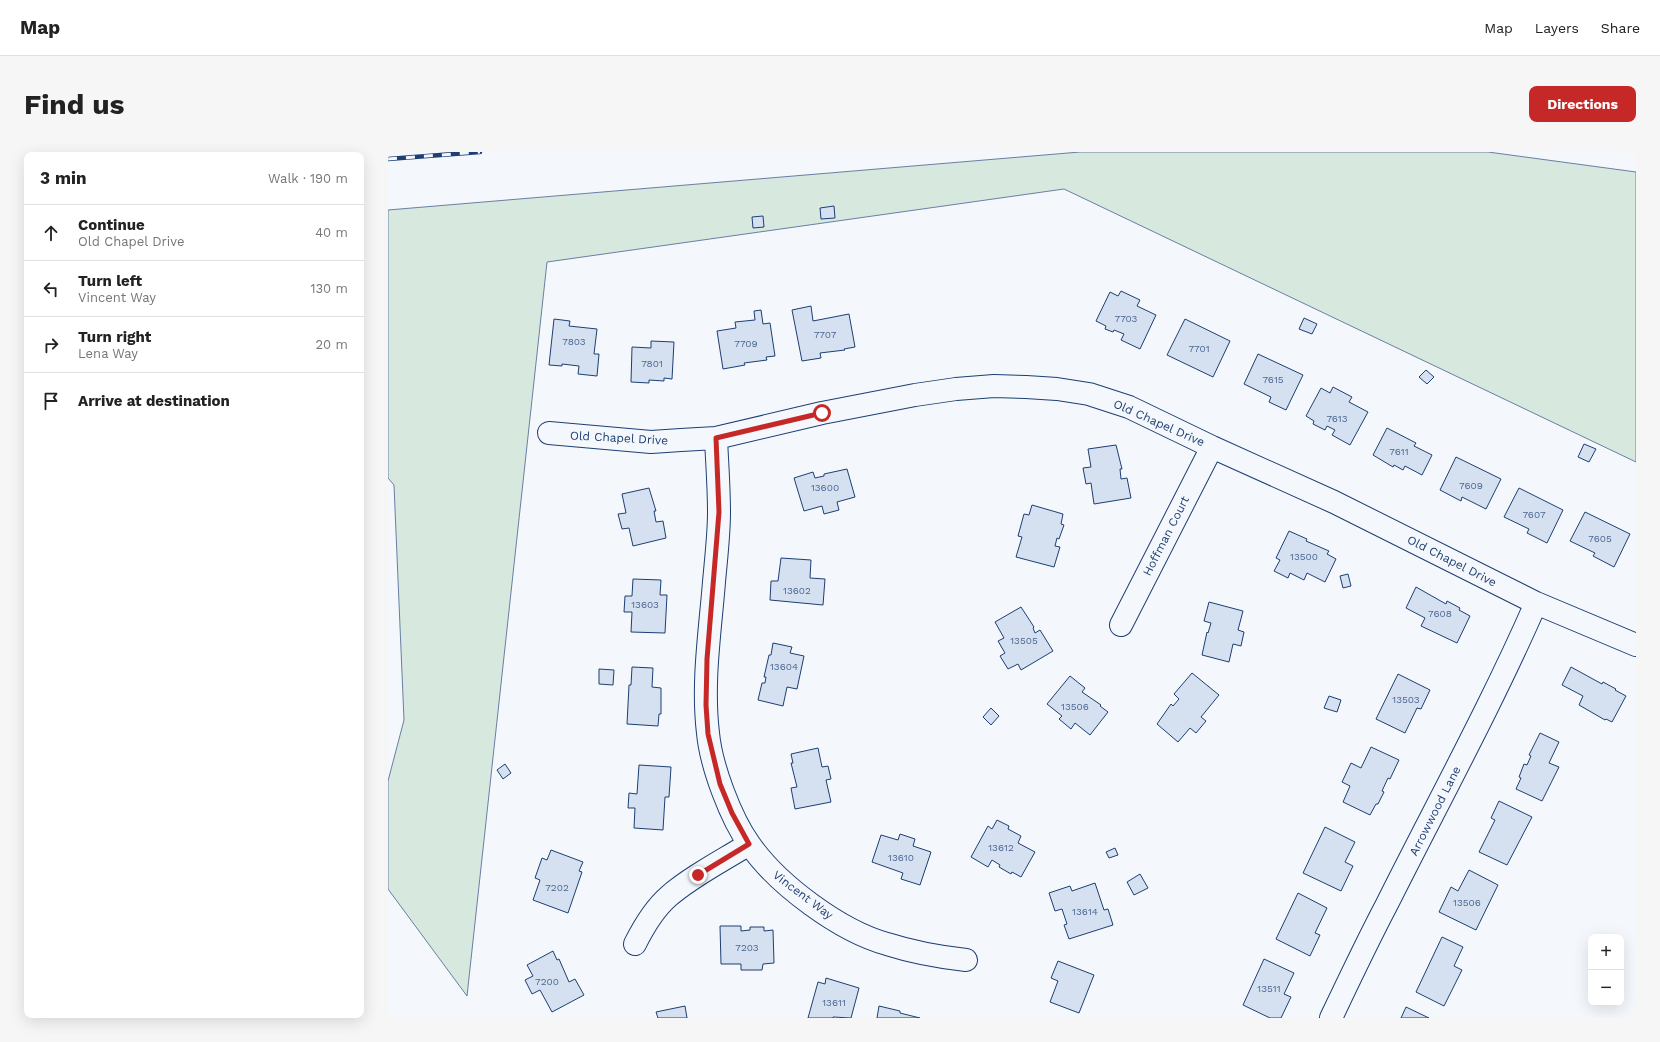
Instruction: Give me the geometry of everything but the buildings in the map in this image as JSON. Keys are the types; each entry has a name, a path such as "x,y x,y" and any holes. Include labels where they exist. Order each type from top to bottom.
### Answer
{"street":[{"name":"Old Chapel Drive","path":"549,433 651,442 716,438 822,413 915,395 956,389 994,386 1026,387 1057,389 1089,394 1129,407 1212,447 1334,502 1536,603 1636,646"},
{"name":"Vincent Way","path":"716,438 719,512 707,659 706,705 708,734 720,784 732,813 749,844 768,869 823,912 855,932 886,944 945,958 966,960"},
{"name":"Hoffman Court","path":"1121,626 1212,447"},
{"name":"Arrowwood Lane","path":"1331,1018 1387,904 1448,786 1536,603"},
{"path":"635,944 644,927 668,897 698,875 749,844"}],"shaded area":[{"path":"1080,152 1488,152 1636,172 1636,462 1064,189 547,262 467,996 388,889 388,781 404,720 394,485 388,478 388,210"}],"railway":[{"path":"388,159 480,152"}],"route":[{"path":"698,875 749,844 732,813 720,784 708,734 706,705 707,659 719,512 716,438 822,413"}]}
